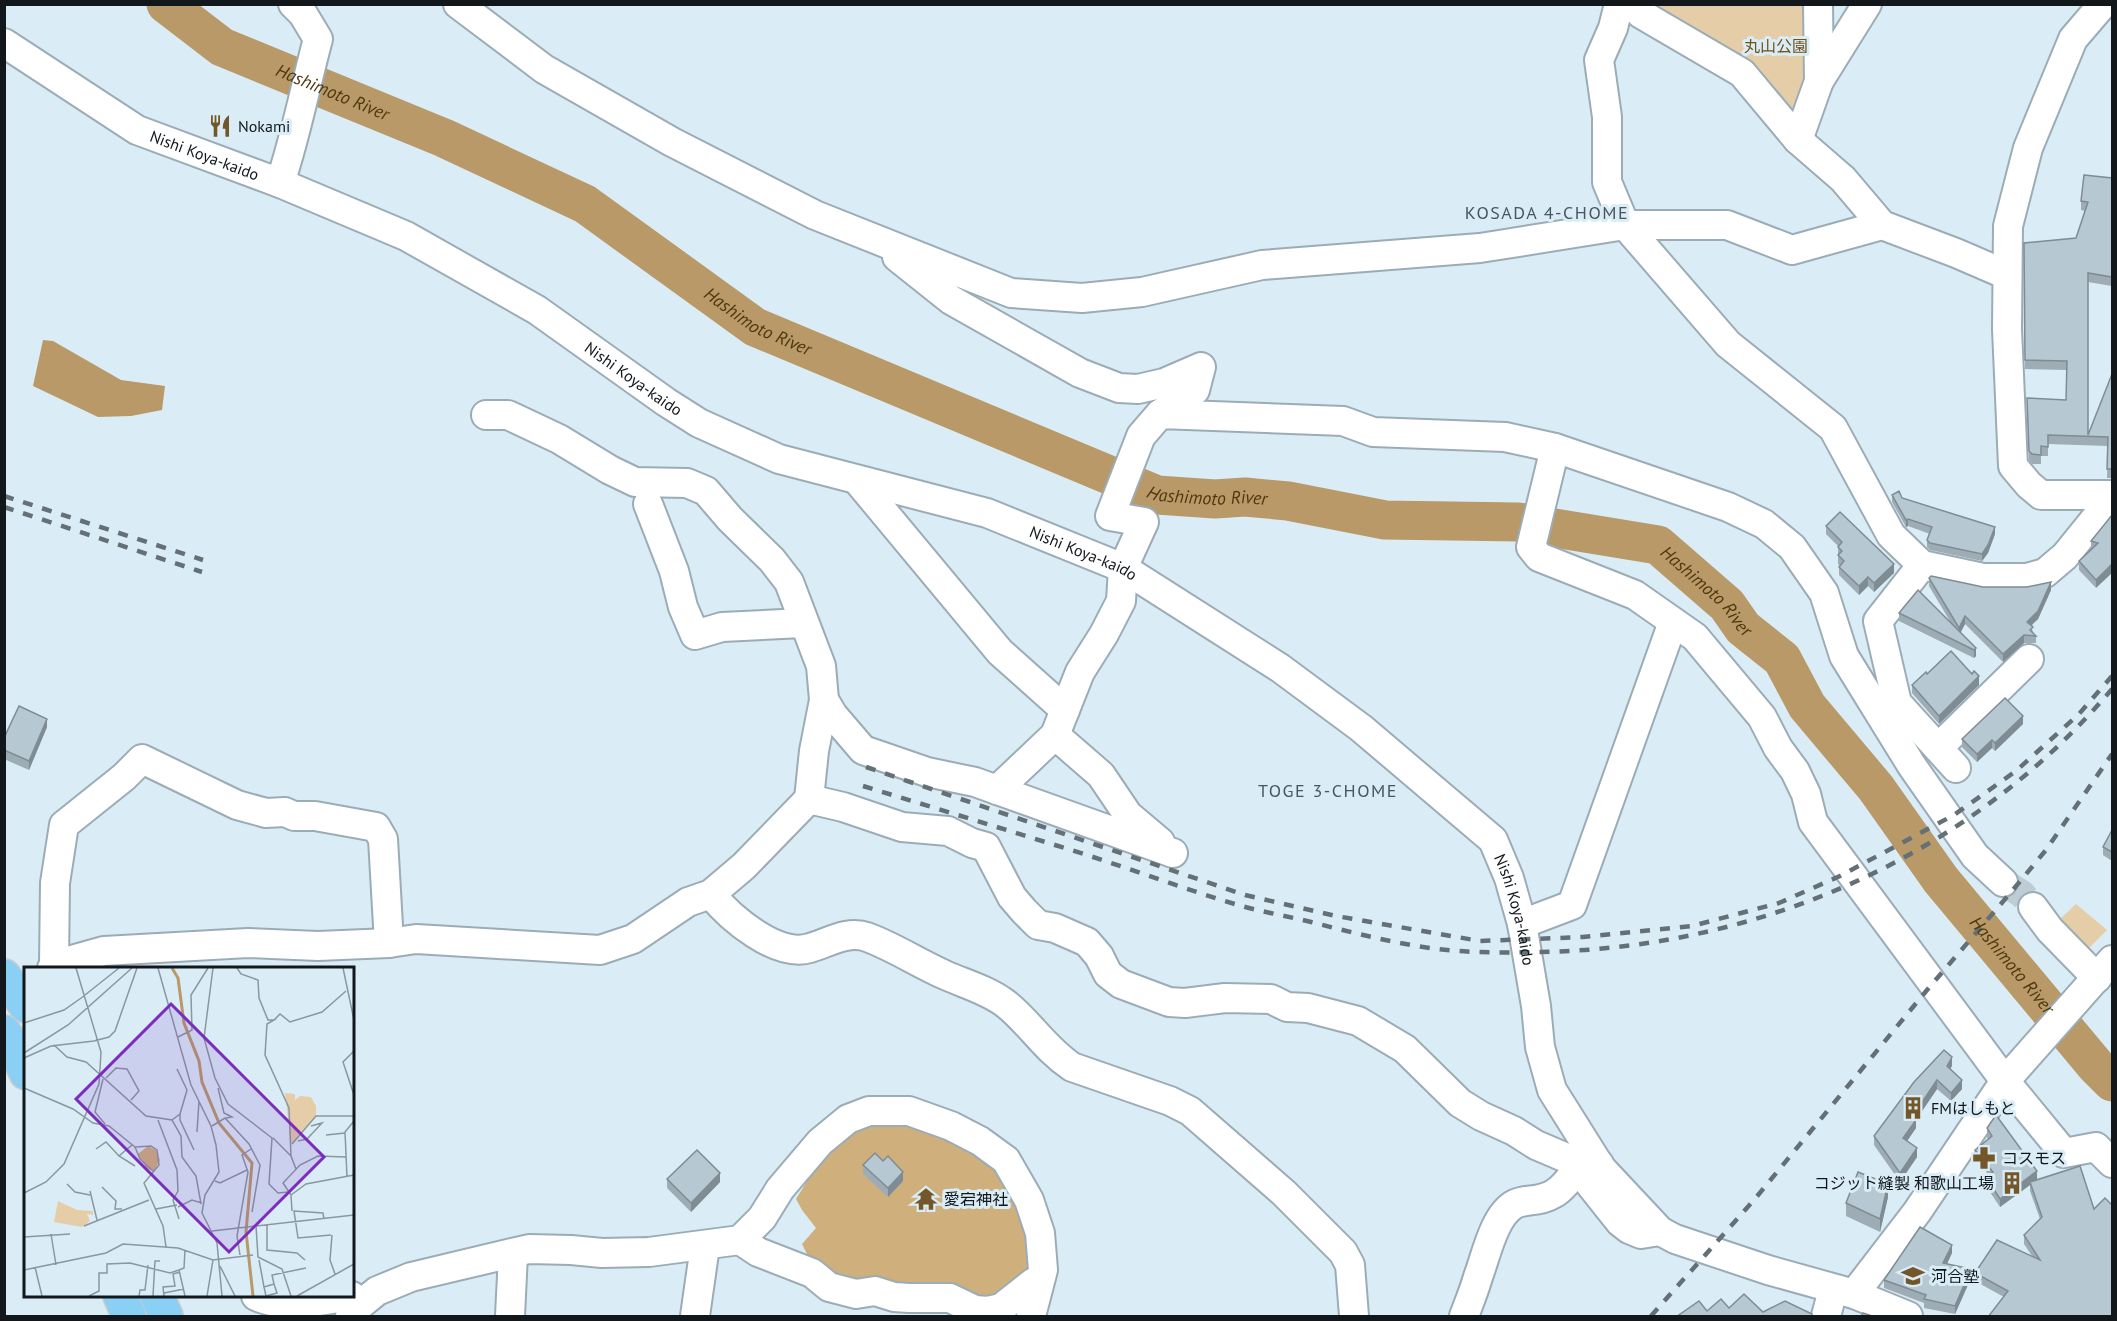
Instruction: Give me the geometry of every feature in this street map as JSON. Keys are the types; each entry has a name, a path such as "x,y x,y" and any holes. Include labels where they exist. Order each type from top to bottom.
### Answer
{"highway":[{"path":"4,1032 24,1069"},
{"path":"120,1297 129,1317"},
{"path":"158,1297 166,1317"}],"street":[{"path":"280,183 293,146 298,114 318,39 303,14 293,4"},
{"path":"458,4 544,69 672,142 815,215 1011,293 1082,298 1142,292 1262,265 1479,248 1625,225 1727,225 1792,250 1882,225"},
{"path":"1619,4 1613,28 1599,60 1607,117 1607,182 1625,225 1728,344 1833,428 1890,535 1922,565 1983,578 2027,578 2046,573 2065,556 2112,497"},
{"path":"1633,4 1641,14 1742,73 1798,140 1843,178 1882,225 2007,275"},
{"path":"1818,4 1820,81"},
{"path":"1798,140 1820,81 1867,4"},
{"path":"2103,4 2073,39 2028,148 2008,226 2007,329 2013,466 2041,495 2112,497"},
{"name":"Nishi Koya-kaido","path":"4,43 137,130 280,183 406,236 537,310 699,423 779,459 987,513 1123,568 1280,668 1361,728 1493,840 1509,878 1522,924 1536,1006 1540,1047 1552,1090 1591,1164 1601,1167 1660,1231 1675,1239 1844,1292 1908,1317"},
{"path":"879,241 918,276 951,300 1080,373 1119,388 1138,389 1164,383 1201,367 1195,390 1160,414 1141,436 1110,516 1144,522 1123,568 1121,601 1080,672 1060,722 997,790"},
{"path":"1160,414 1343,421 1373,432 1505,437 1555,448 1728,507 1764,524 1792,547 1824,594 1844,656 1912,766 1975,856 2003,882"},
{"path":"390,943 383,840 376,827 315,816 294,816 285,812 266,813 237,805 142,759 124,777 64,825 55,883 53,967 104,951 248,943 318,946 390,943 416,939 600,950 633,939 688,902 711,894 744,866 809,799 814,751 824,700 821,666 789,582 772,560 730,519 706,491 687,483 635,482 610,470 559,439 508,415 486,415"},
{"path":"1555,448 1531,547 1539,557 1635,595 1695,637 1762,717 1778,748 1799,779 1806,794 1813,822 2005,1081 2064,1153 2096,1148 2112,1163"},
{"path":"824,700 840,724 863,750 927,772 975,782 1173,853 1128,815 1101,775 1060,722 857,480"},
{"path":"648,504 674,572 683,607 695,635 722,627 804,623"},
{"path":"1922,565 1878,621 1897,703 1947,758 2029,659"},
{"path":"1522,924 1572,905 1673,622"},
{"path":"809,799 843,807 902,827 948,831 986,847 1012,897 1024,911 1038,925 1055,928 1087,942 1099,956 1108,974 1120,984 1169,1002 1185,1003 1225,998 1271,999 1287,1007 1308,1008 1358,1021 1405,1049 1460,1103 1481,1116 1514,1131 1536,1145 1591,1164"},
{"path":"711,894 720,905 744,925 776,946 795,950 807,949 852,934 865,937 910,956 1000,999 1052,1052 1072,1067 1170,1101 1190,1111 1284,1193 1343,1252 1350,1265 1354,1317"},
{"path":"1826,1317 1844,1292 1917,1212 2005,1081 2105,969 2050,930 2033,907"},
{"path":"350,1317 361,1304 360,1294 418,1275 529,1249 602,1253 649,1252 740,1240 762,1218 780,1189 820,1142 838,1126 848,1119 869,1111 909,1111 951,1126 980,1141 1006,1160 1029,1200 1041,1233 1043,1270 1031,1317"},
{"path":"1464,1317 1493,1234 1504,1213 1516,1204 1545,1199 1564,1186 1570,1177 1591,1164"},
{"path":"740,1240 758,1252 812,1273 829,1287 856,1294 875,1291 894,1297 950,1298 975,1310 988,1311 1001,1308 1034,1282 1039,1282"},
{"path":"695,1317 705,1245"},
{"path":"510,1317 513,1254"},
{"path":"258,1297 268,1301 301,1304 342,1297"}],"green space":[{"name":"丸山公園","path":"1633,5 1816,5 1798,140 1749,80"},
{"path":"2076,904 2107,930 2084,953 2054,925"}],"shaded area":[{"path":"43,340 53,341 121,380 165,386 162,410 131,416 98,417 33,386"},
{"path":"906,1114 1003,1162 1041,1271 1008,1300 858,1293 809,1258 802,1244 816,1228 796,1199 809,1178 809,1167 843,1134"}],"building":[{"path":"2084,175 2112,178 2112,277 2088,273 2088,435 2112,374 2112,469 2107,469 2108,437 2048,435 2048,447 2041,446 2041,455 2032,454 2029,451 2027,398 2066,400 2067,361 2025,360 2024,243 2076,238 2088,202 2081,201"},
{"path":"1899,491 1902,498 1995,527 1982,554 1930,543 1927,540 1932,527 1906,520 1892,495"},
{"path":"1840,512 1894,564 1874,583 1868,577 1859,586 1839,567 1844,561 1838,555 1842,551 1838,547 1842,542 1826,526"},
{"path":"2112,515 2112,564 2096,580 2079,561 2098,543 2091,541"},
{"path":"1931,576 1983,587 2027,587 2051,582 2038,611 2027,622 2033,627 2030,630 2036,636 2024,635 2003,654 1965,616 1959,628 1929,578"},
{"path":"1918,590 1976,648 1974,650 1899,613"},
{"path":"1951,651 1972,674 1974,671 1979,676 1939,716 1912,685"},
{"path":"2005,698 2023,716 1995,743 1992,740 1977,754 1962,739"},
{"path":"19,706 47,719 29,761 4,750 4,738"},
{"path":"2112,830 2112,852 2103,847"},
{"path":"1944,1050 1952,1057 1947,1066 1962,1080 1951,1093 1937,1080 1912,1117 1916,1120 1903,1138 1917,1148 1900,1173 1874,1136 1914,1082"},
{"path":"1996,1115 2037,1171 2000,1199 1986,1177 1993,1172 1975,1150 1992,1136 1987,1128"},
{"path":"697,1150 720,1173 691,1203 667,1179"},
{"path":"875,1153 883,1161 888,1156 903,1172 888,1188 863,1165"},
{"path":"2080,1166 2094,1209 2105,1198 2112,1205 2112,1317 1988,1317 2008,1291 1975,1273 1997,1240 2040,1260 2024,1235 2042,1217 2030,1182"},
{"path":"1858,1172 1888,1184 1880,1219 1846,1203"},
{"path":"1920,1227 1952,1245 1943,1263 1971,1269 1955,1306 1924,1299 1926,1295 1884,1280"},
{"path":"1744,1294 1763,1312 1785,1301 1812,1314 1812,1317 1676,1317 1699,1301 1707,1311 1721,1299 1729,1308"},
{"path":"1863,1313 1875,1317 1861,1317"}],"waterway":[{"name":"Hashimoto River","path":"166,4 222,47 444,138 585,204 755,327 1157,495 1215,499 1245,497 1288,501 1385,520 1518,522 1658,545 1727,605 1743,628 1782,659 1807,706 1876,788 1941,880 2096,1066 2112,1082"}],"tunnel":[{"path":"2003,882 2022,894 2033,907"}],"railway":[{"path":"4,496 203,560"},
{"path":"4,507 202,572"},
{"path":"866,767 1245,895 1336,916 1480,941 1583,937 1692,926 1779,903 1840,876 1954,815 2016,771 2079,714 2112,676"},
{"path":"863,786 1090,856 1238,905 1390,941 1447,950 1492,952 1620,947 1700,933 1778,912 1854,882 1926,845 1993,801 2056,748 2112,689"},
{"path":"1651,1316 1754,1200 2046,850 2112,754"}],"place":[{"name":"Nokami","path":"220,126"},
{"name":"FMはしもと","path":"1913,1108"},
{"name":"コスモス","path":"1984,1158"},
{"name":"コジット縫製 和歌山工場","path":"2012,1183"},
{"name":"愛宕神社","path":"926,1199"},
{"name":"河合塾","path":"1913,1276"}],"district":[{"name":"KOSADA 4-CHOME","path":"1547,213"},
{"name":"TOGE 3-CHOME","path":"1328,791"}]}
